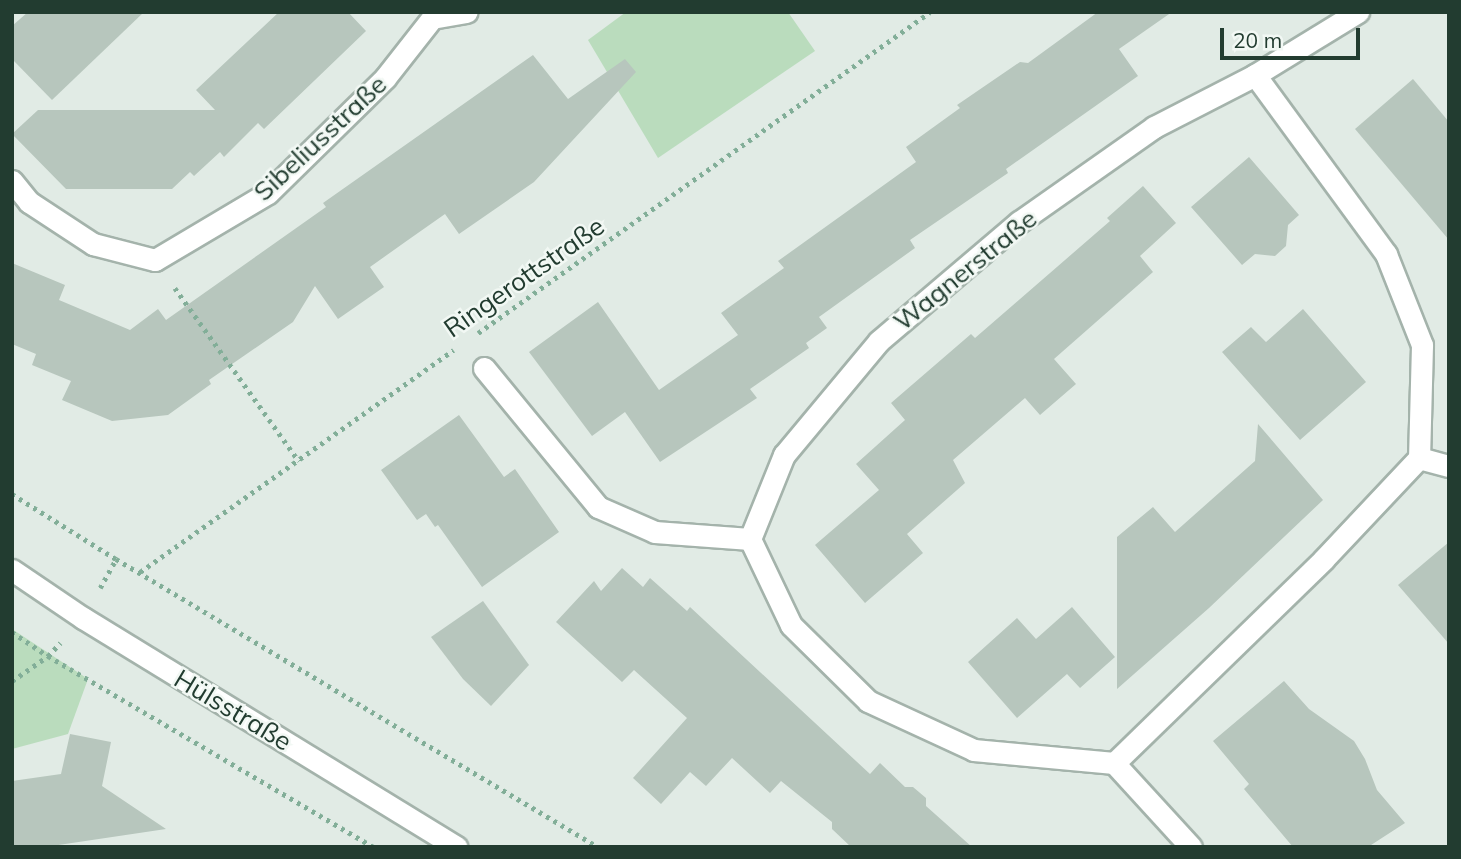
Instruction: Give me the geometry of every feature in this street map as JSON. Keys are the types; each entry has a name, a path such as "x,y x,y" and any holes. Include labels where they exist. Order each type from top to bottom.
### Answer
{"street":[{"name":"Sibeliusstraße","path":"155,260 268,193 385,78 430,15 466,12"},
{"name":"Wagnerstraße","path":"750,540 785,455 878,341 1019,222 1154,127 1255,75 1358,12"},
{"path":"1114,763 1323,560 1419,458 1422,345 1386,254 1255,75"},
{"path":"12,181 29,202 93,244 155,260"},
{"path":"484,368 598,508 656,532 750,540 791,625 868,701 974,750 1114,763 1191,847"},
{"path":"1419,458 1449,466"},
{"name":"Hülsstraße","path":"12,570 83,618 454,846"}],"path":[{"name":"Ringerottstraße","path":"476,334 930,12"},
{"path":"155,260 299,461"},
{"name":"Ringerottstraße","path":"140,572 464,342"},
{"path":"12,494 598,847"},
{"path":"12,632 48,656 373,847"},
{"path":"12,681 48,656"}],"green space":[{"path":"626,12 788,12 815,51 658,158 588,40"},
{"path":"12,629 88,679 68,734 12,749"}],"building":[{"path":"28,12 144,12 52,100 12,59 12,26"},
{"path":"279,12 348,12 366,31 264,129 258,123 224,157 220,152 194,176 190,172 172,189 66,189 12,134 38,110 215,110 196,90"},
{"path":"1098,12 1172,12 1119,49 1138,76 1006,169 1008,173 910,240 915,248 819,317 827,328 806,343 809,348 750,389 757,398 660,462 625,412 592,436 529,352 598,302 659,390 738,335 721,313 784,268 778,261 916,162 906,147 960,108 957,105 1020,62 1028,63"},
{"path":"533,55 568,99 625,59 636,72 534,182 459,234 445,214 370,267 384,287 338,319 315,286 293,322 209,380 211,384 168,415 112,421 62,400 71,381 32,365 36,354 12,344 12,263 65,285 59,300 130,330 158,309 166,320 326,207 323,203"},
{"path":"1413,79 1449,122 1449,240 1355,129"},
{"path":"1249,157 1299,215 1288,225 1286,246 1275,256 1255,254 1242,265 1191,207"},
{"path":"1143,186 1176,223 1140,256 1153,272 1054,359 1076,384 1040,415 1025,398 953,460 965,483 907,534 923,553 865,603 815,545 879,490 856,464 905,420 891,403 971,334 975,338 1110,221 1107,218"},
{"path":"1303,309 1366,382 1300,440 1222,352 1251,327 1266,342"},
{"path":"459,415 504,477 515,469 559,532 482,587 438,525 435,527 426,514 417,520 381,470"},
{"path":"1258,424 1323,500 1209,608 1117,689 1117,537 1153,507 1175,532 1255,461"},
{"path":"1449,542 1449,644 1398,585"},
{"path":"622,568 643,587 650,578 687,611 690,607 870,774 880,763 905,787 913,787 926,798 926,806 972,847 851,847 832,829 832,822 781,781 770,793 732,758 706,786 690,772 661,804 633,778 687,718 634,670 622,682 556,622 594,581 601,591"},
{"path":"483,601 529,665 491,706 463,679 431,637"},
{"path":"1072,607 1115,657 1080,688 1067,674 1017,718 968,662 1017,618 1036,639"},
{"path":"1284,681 1309,709 1354,741 1365,759 1377,790 1405,823 1368,847 1293,847 1244,789 1249,784 1213,741"},
{"path":"70,734 111,742 102,786 166,829 45,847 12,847 12,781 61,774"}]}
